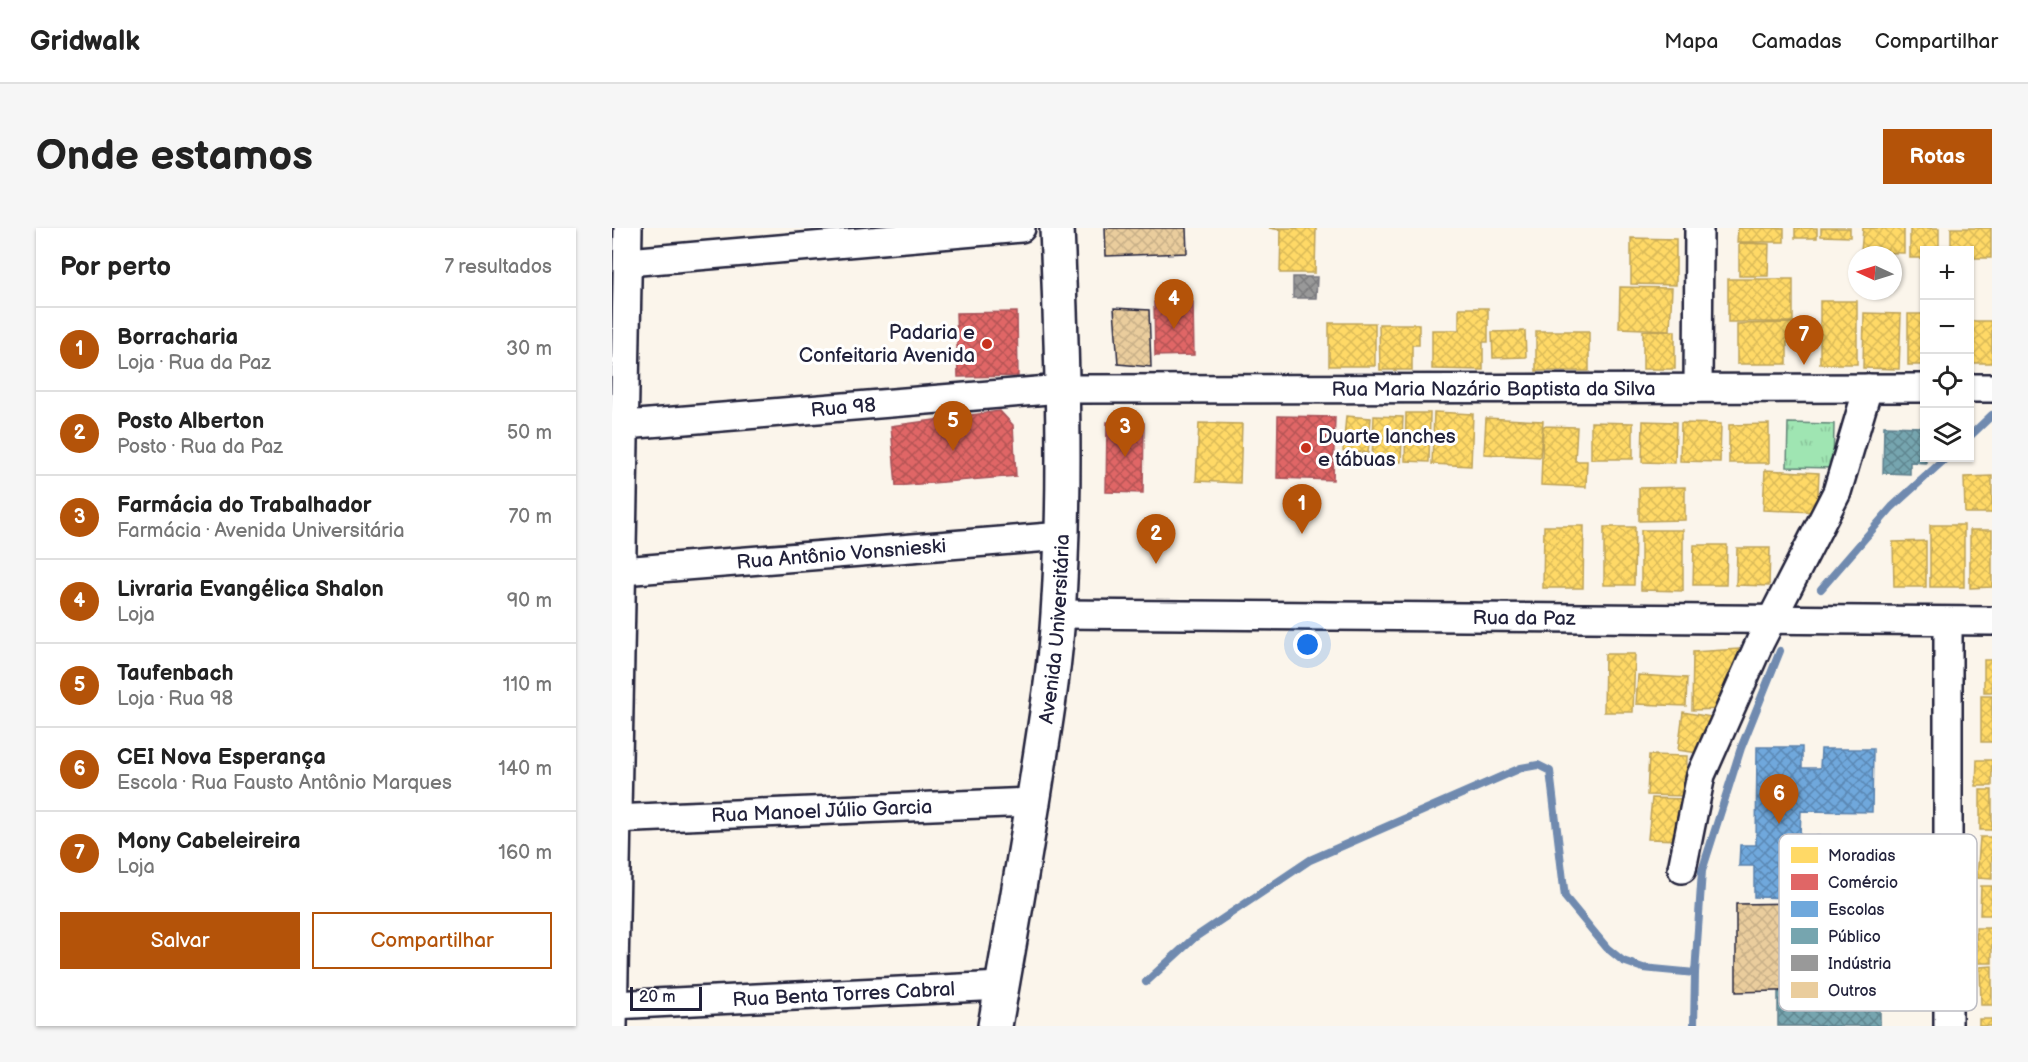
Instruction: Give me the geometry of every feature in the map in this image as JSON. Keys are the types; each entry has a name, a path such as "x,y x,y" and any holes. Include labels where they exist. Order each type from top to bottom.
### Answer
{"main road":[{"name":"Avenida Universitária","path":"995,1026 1033,802 1051,681 1058,614 1062,536 1057,228"}],"street":[{"path":"628,262 1021,228"},
{"path":"1698,388 1699,228"},
{"path":"613,1016 614,819 628,262 623,232"},
{"path":"1682,869 1701,775 1743,678 1837,492 1868,388"},
{"name":"Rua Maria Nazário Baptista da Silva","path":"1061,389 1920,388"},
{"path":"1974,388 1992,388"},
{"name":"Rua 98","path":"624,425 1061,389"},
{"name":"Rua Antônio Vonsnieski","path":"622,571 1062,536"},
{"name":"Rua da Paz","path":"1058,614 1992,621"},
{"path":"1948,621 1948,834"},
{"name":"Rua Manoel Júlio Garcia","path":"614,819 1033,802"},
{"name":"Rua Benta Torres Cabral","path":"613,1016 1002,986"}],"green space":[{"path":"1788,423 1834,424 1833,468 1787,467"}],"building: Moradias":[{"path":"1269,228 1316,228 1315,273 1280,273 1281,230"},
{"path":"1738,228 1784,228 1784,242 1737,242"},
{"path":"1795,228 1817,228 1817,238 1795,238"},
{"path":"1821,228 1850,228 1850,237 1821,236"},
{"path":"1863,228 1904,228 1904,253 1902,253 1902,246 1862,246"},
{"path":"1910,228 1939,228 1939,246 1920,246 1920,258 1910,258"},
{"path":"1951,228 1991,228 1991,258 1974,258 1974,246 1951,246"},
{"path":"1631,238 1676,239 1676,285 1631,284"},
{"path":"1739,243 1769,244 1768,276 1739,276"},
{"path":"1728,279 1793,279 1793,322 1728,322"},
{"path":"1620,287 1672,288 1670,330 1619,328"},
{"path":"1820,301 1857,301 1857,364 1820,364"},
{"path":"1459,308 1488,308 1488,342 1483,342 1483,370 1432,369 1432,330 1459,330"},
{"path":"1864,313 1901,314 1899,369 1863,368"},
{"path":"1908,314 1920,314 1920,365 1908,365"},
{"path":"1974,321 1992,321 1992,363 1974,363"},
{"path":"1329,323 1375,323 1375,366 1329,366"},
{"path":"1796,323 1796,342 1787,342 1787,364 1737,364 1737,324"},
{"path":"1379,324 1419,324 1419,345 1412,345 1412,370 1380,370"},
{"path":"1643,330 1675,331 1675,369 1643,369"},
{"path":"1525,331 1526,357 1493,358 1492,332"},
{"path":"1536,331 1589,331 1589,371 1536,371"},
{"path":"1434,412 1473,414 1471,466 1432,464"},
{"path":"1406,413 1430,413 1429,462 1405,461"},
{"path":"1346,416 1371,418 1368,453 1343,451"},
{"path":"1374,416 1403,417 1401,462 1372,460"},
{"path":"1486,418 1543,421 1540,457 1484,454"},
{"path":"1643,421 1676,422 1675,463 1642,462"},
{"path":"1591,422 1633,423 1633,459 1591,459"},
{"path":"1199,423 1242,424 1240,483 1196,481"},
{"path":"1681,423 1721,424 1720,462 1680,461"},
{"path":"1769,424 1769,463 1729,463 1729,425"},
{"path":"1543,426 1577,427 1575,461 1587,461 1586,487 1541,485"},
{"path":"1765,470 1819,473 1817,512 1763,510"},
{"path":"1992,476 1992,513 1965,513 1964,477"},
{"path":"1685,487 1685,520 1639,521 1639,488"},
{"path":"1930,525 1964,525 1964,587 1930,587"},
{"path":"1544,526 1584,526 1583,588 1543,588"},
{"path":"1604,527 1635,527 1634,585 1604,585"},
{"path":"1641,530 1683,530 1683,591 1641,590"},
{"path":"1970,530 1992,530 1992,587 1970,588"},
{"path":"1926,541 1926,587 1894,587 1893,542"},
{"path":"1694,545 1727,545 1726,585 1693,585"},
{"path":"1737,548 1770,548 1769,586 1736,585"},
{"path":"1739,649 1737,685 1725,709 1692,710 1693,652"},
{"path":"1605,654 1635,654 1633,712 1604,712"},
{"path":"1984,660 1992,660 1992,692 1984,692"},
{"path":"1638,675 1687,678 1686,706 1636,704"},
{"path":"1981,696 1992,696 1992,742 1981,742"},
{"path":"1683,712 1717,718 1705,754 1678,750"},
{"path":"1649,755 1687,756 1686,796 1647,795"},
{"path":"1977,760 1992,760 1992,786 1976,786"},
{"path":"1980,790 1992,790 1992,830 1980,830"},
{"path":"1652,798 1685,799 1681,840 1648,839"},
{"path":"1980,837 1992,837 1992,879 1977,878"},
{"path":"1981,886 1992,886 1992,915 1980,915"},
{"path":"1977,928 1992,928 1992,963 1977,963"},
{"path":"1992,966 1992,1005 1981,1005 1980,967"},
{"path":"1979,1019 1992,1019 1992,1026 1979,1026"}],"building: Comércio":[{"path":"1154,302 1193,302 1194,355 1155,356"},
{"name":"Padaria e Confeitaria Avenida","path":"1017,312 1018,376 958,377 956,313"},
{"path":"1000,411 1013,425 1016,476 896,486 891,426"},
{"name":"Duarte lanches e tábuas","path":"1278,416 1335,417 1333,480 1277,478"},
{"path":"1107,422 1144,423 1143,493 1106,492"}],"building: Escolas":[{"path":"1757,747 1802,747 1802,768 1820,768 1821,749 1873,749 1872,812 1801,811 1800,834 1779,834 1779,898 1754,897 1754,866 1739,866 1740,845 1756,845"}],"building: Público":[{"path":"1884,426 1920,427 1920,462 1926,463 1910,462 1910,474 1883,473"},
{"path":"1778,991 1779,1011 1880,1011 1880,1026 1778,1026"}],"building: Indústria":[{"path":"1293,277 1317,277 1316,298 1293,298"}],"building: Outros":[{"path":"1105,228 1186,228 1187,253 1106,256"},
{"path":"1114,308 1149,310 1151,367 1118,364"},
{"path":"1779,903 1779,991 1736,992 1736,904"}],"waterway":[{"path":"1974,432 1992,415"},
{"path":"1821,589 1892,507 1942,462"},
{"path":"1694,1026 1702,871 1741,748 1780,651"},
{"path":"1146,982 1194,938 1310,860 1521,768 1538,765 1550,771 1565,897 1607,948 1623,961 1643,968 1695,973"}],"place":[{"name":"Livraria Evangélica Shalon","path":"1174,329"},
{"name":"Padaria e Confeitaria Avenida","path":"987,344"},
{"name":"Mony Cabeleireira","path":"1804,365"},
{"name":"Duarte lanches e tábuas","path":"1306,448"},
{"name":"Taufenbach","path":"953,451"},
{"name":"Farmácia do Trabalhador","path":"1125,457"},
{"name":"Borracharia","path":"1302,534"},
{"name":"Posto Alberton","path":"1156,564"},
{"name":"CEI Nova Esperança","path":"1779,824"}]}
